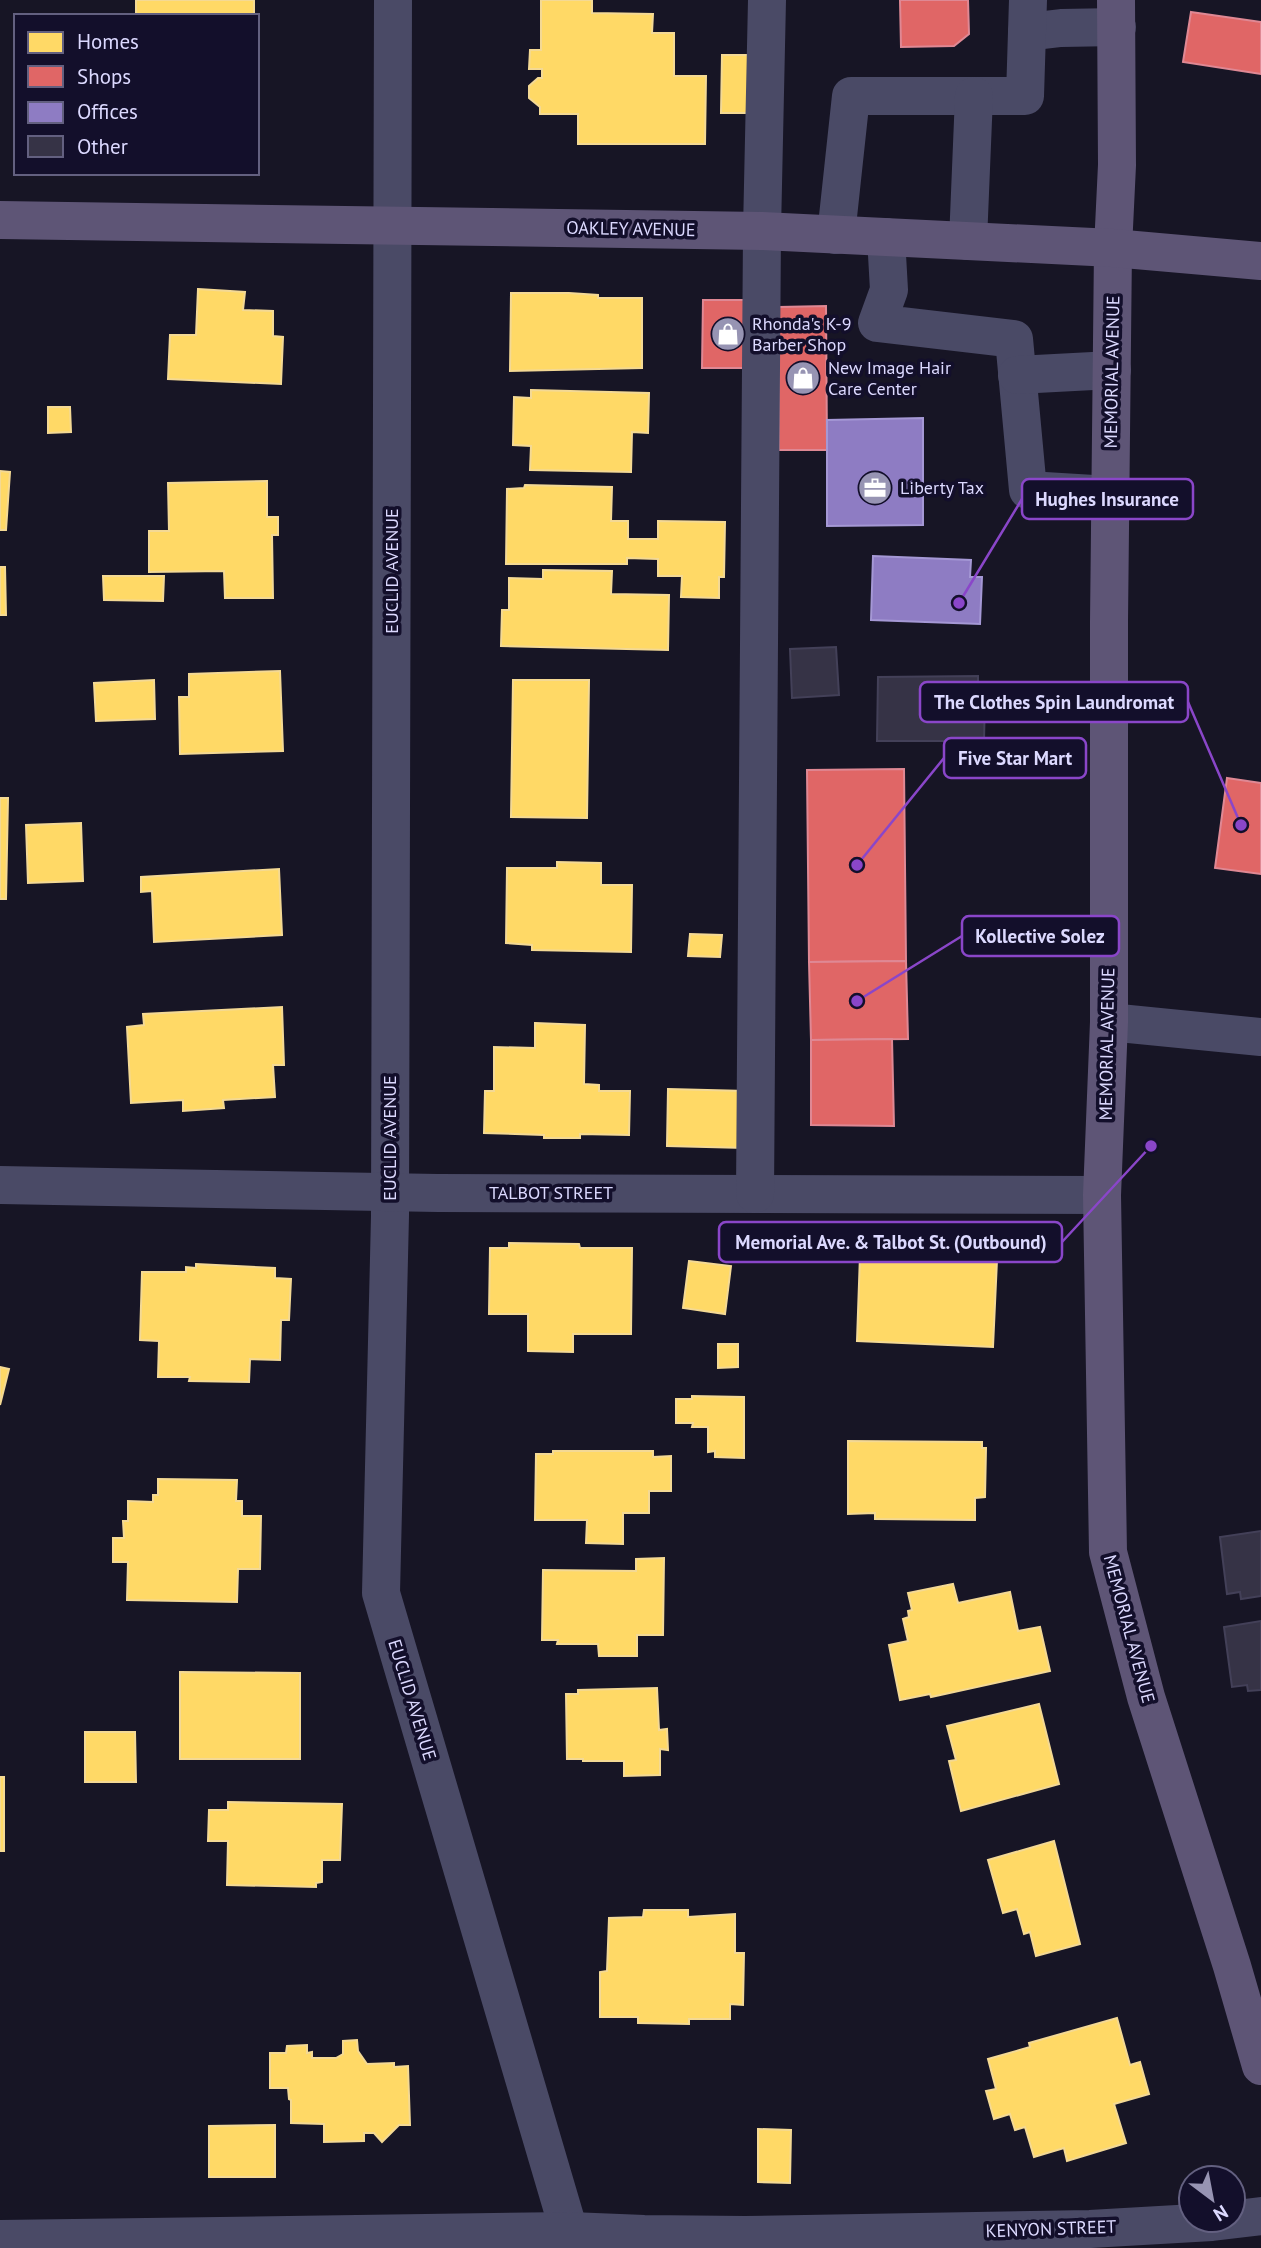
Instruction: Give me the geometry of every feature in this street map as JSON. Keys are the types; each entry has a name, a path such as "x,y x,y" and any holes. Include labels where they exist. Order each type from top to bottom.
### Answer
{"main road":[{"name":"MEMORIAL AVENUE","path":"1117,13 1111,495 1109,1022 1102,1195 1108,1552 1146,1697 1261,2066"},
{"name":"OAKLEY AVENUE","path":"0,220 762,231 1113,248 1261,261"}],"street":[{"name":"EUCLID AVENUE","path":"393,0 390,1192 381,1593 572,2240"},
{"path":"755,1194 766,0"},
{"path":"836,235 851,96 1025,96 1027,16 1061,27 1117,13"},
{"path":"968,241 974,96"},
{"path":"886,237 889,290 877,323 1014,340 1028,491 1111,495"},
{"path":"1017,375 1112,370"},
{"path":"1109,1022 1261,1037"},
{"name":"TALBOT STREET","path":"0,1185 390,1192 1102,1195"},
{"name":"KENYON STREET","path":"0,2239 572,2240 644,2234 745,2235 1077,2229 1212,2222 1261,2216"}],"building: Homes":[{"path":"136,0 254,0 254,14 136,14"},
{"path":"541,0 592,0 592,13 653,14 652,33 674,33 674,76 706,76 705,144 578,144 578,114 540,114 540,107 529,98 529,86 542,78 542,69 529,69 530,50 541,50"},
{"path":"722,55 750,55 750,113 721,113"},
{"path":"198,289 245,292 243,310 273,311 273,336 283,337 281,384 168,379 170,335 196,335"},
{"path":"511,293 569,293 598,295 598,298 642,298 642,368 510,371"},
{"path":"531,390 649,393 648,433 632,432 631,472 530,470 531,446 513,445 514,397 531,398"},
{"path":"48,407 70,407 71,432 48,433"},
{"path":"0,471 10,472 6,530 0,530"},
{"path":"267,481 267,517 278,517 278,535 272,535 273,598 225,598 224,571 149,572 149,531 169,531 168,483"},
{"path":"525,485 612,487 611,521 628,521 628,539 658,539 658,521 725,522 724,577 719,577 719,598 681,597 682,576 658,576 658,559 627,558 627,564 506,564 507,489 524,488"},
{"path":"0,567 5,567 6,615 0,615"},
{"path":"543,570 612,571 611,594 669,595 668,650 501,646 502,610 509,610 509,578 543,579"},
{"path":"103,576 164,576 163,601 104,600"},
{"path":"280,671 283,751 180,754 179,697 189,697 189,674"},
{"path":"154,680 155,719 96,721 94,683"},
{"path":"513,680 589,680 587,818 511,817"},
{"path":"0,798 8,798 6,899 0,899"},
{"path":"81,823 83,881 28,883 26,825"},
{"path":"557,862 601,863 601,885 632,885 631,952 532,950 532,945 506,943 507,868 557,868"},
{"path":"279,869 282,935 154,942 152,891 141,892 141,877"},
{"path":"690,934 722,935 720,957 688,956"},
{"path":"282,1007 284,1065 273,1065 275,1097 223,1100 224,1108 183,1111 183,1100 131,1103 127,1027 144,1025 143,1014"},
{"path":"535,1023 585,1025 584,1084 599,1085 599,1091 630,1091 629,1135 580,1134 580,1138 544,1138 544,1135 484,1133 485,1091 494,1091 494,1047 535,1048"},
{"path":"668,1089 746,1091 745,1148 667,1146"},
{"path":"509,1243 579,1244 580,1248 632,1248 631,1334 573,1334 573,1352 528,1351 528,1314 489,1314 490,1248 509,1248"},
{"path":"860,1255 997,1260 993,1347 857,1341"},
{"path":"689,1261 731,1266 725,1314 683,1308"},
{"path":"196,1264 275,1268 275,1278 291,1279 289,1320 281,1320 280,1360 250,1359 249,1382 189,1381 190,1377 158,1377 159,1341 140,1340 142,1272 186,1272 186,1267 196,1268"},
{"path":"718,1344 738,1344 738,1367 718,1368"},
{"path":"0,1367 9,1369 0,1405"},
{"path":"692,1396 744,1397 744,1458 715,1457 715,1451 708,1452 708,1427 692,1427 693,1423 676,1423 676,1399 692,1399"},
{"path":"848,1441 982,1442 982,1448 986,1448 985,1497 975,1498 975,1520 875,1519 875,1513 848,1514"},
{"path":"553,1451 653,1451 653,1457 671,1456 671,1491 649,1491 649,1513 623,1513 623,1544 586,1543 587,1520 535,1520 536,1454 553,1454"},
{"path":"158,1479 237,1480 236,1501 242,1501 242,1516 261,1516 260,1569 238,1569 237,1602 127,1600 128,1562 113,1562 113,1538 124,1538 123,1521 128,1521 128,1501 153,1502 153,1495 158,1495"},
{"path":"664,1558 663,1635 637,1635 637,1656 599,1656 598,1644 557,1644 558,1640 542,1640 543,1570 636,1571 636,1559"},
{"path":"953,1584 958,1603 1010,1592 1018,1631 1040,1627 1050,1671 931,1697 930,1694 900,1700 889,1645 908,1641 903,1619 909,1617 908,1611 912,1610 908,1593"},
{"path":"180,1672 300,1673 300,1759 180,1759"},
{"path":"657,1688 659,1730 667,1729 668,1750 660,1749 660,1775 624,1776 624,1761 567,1759 566,1694 578,1694 578,1690"},
{"path":"1039,1704 1059,1784 961,1811 949,1761 956,1760 947,1726"},
{"path":"85,1732 135,1732 136,1782 85,1782"},
{"path":"0,1777 4,1777 4,1851 0,1851"},
{"path":"228,1802 342,1804 340,1860 322,1860 322,1882 316,1883 316,1887 227,1885 228,1841 208,1841 209,1810 228,1810"},
{"path":"1054,1841 1080,1944 1036,1956 1030,1932 1024,1934 1017,1909 1003,1913 988,1860"},
{"path":"644,1910 688,1910 688,1917 735,1914 735,1953 744,1953 743,2005 730,2004 730,2019 689,2019 689,2024 638,2023 638,2017 600,2017 600,1972 607,1971 609,1918 643,1917"},
{"path":"1117,2018 1130,2065 1140,2062 1149,2094 1114,2104 1126,2143 1067,2161 1064,2148 1034,2157 1025,2127 1015,2130 1010,2114 994,2119 986,2091 996,2089 988,2059 1030,2047 1029,2043"},
{"path":"357,2040 358,2051 367,2064 394,2063 394,2067 408,2066 410,2125 399,2125 382,2142 374,2133 364,2133 364,2141 324,2142 324,2124 291,2123 288,2088 270,2088 270,2053 286,2053 287,2046 307,2045 307,2053 312,2052 312,2058 336,2058 343,2054 343,2041"},
{"path":"275,2125 275,2177 209,2177 209,2126"},
{"path":"758,2129 791,2130 790,2183 758,2182"}],"building: Shops":[{"path":"900,0 968,0 969,34 954,46 901,47"},
{"path":"1191,12 1261,22 1261,74 1183,62"},
{"name":"Rhonda's K-9 Barber Shop","path":"703,300 755,300 754,368 702,368"},
{"name":"New Image Hair Care Center","path":"826,306 827,450 779,450 779,307"},
{"path":"904,769 906,961 809,962 807,770"},
{"path":"1227,778 1261,783 1261,874 1215,868"},
{"path":"906,961 908,1039 811,1040 809,962"},
{"path":"892,1039 894,1126 811,1125 811,1040"}],"building: Offices":[{"name":"Liberty Tax","path":"923,418 923,525 827,526 827,420"},
{"path":"873,556 971,560 970,577 982,577 980,624 871,620"}],"building: Other":[{"path":"836,647 839,695 792,698 790,649"},
{"path":"978,676 978,697 985,697 984,741 877,741 878,677"},
{"path":"1261,1531 1261,1596 1241,1599 1240,1592 1227,1594 1220,1537"},
{"path":"1261,1621 1261,1690 1248,1691 1247,1685 1232,1687 1224,1627"}],"place":[{"name":"Rhonda's K-9 Barber Shop","path":"728,334"},
{"name":"New Image Hair Care Center","path":"803,378"},
{"name":"Liberty Tax","path":"875,488"},
{"name":"Hughes Insurance","path":"959,603"},
{"name":"The Clothes Spin Laundromat","path":"1241,825"},
{"name":"Five Star Mart","path":"857,865"},
{"name":"Kollective Solez","path":"857,1001"},
{"name":"Memorial Ave. & Talbot St. (Outbound)","path":"1151,1146"}]}
